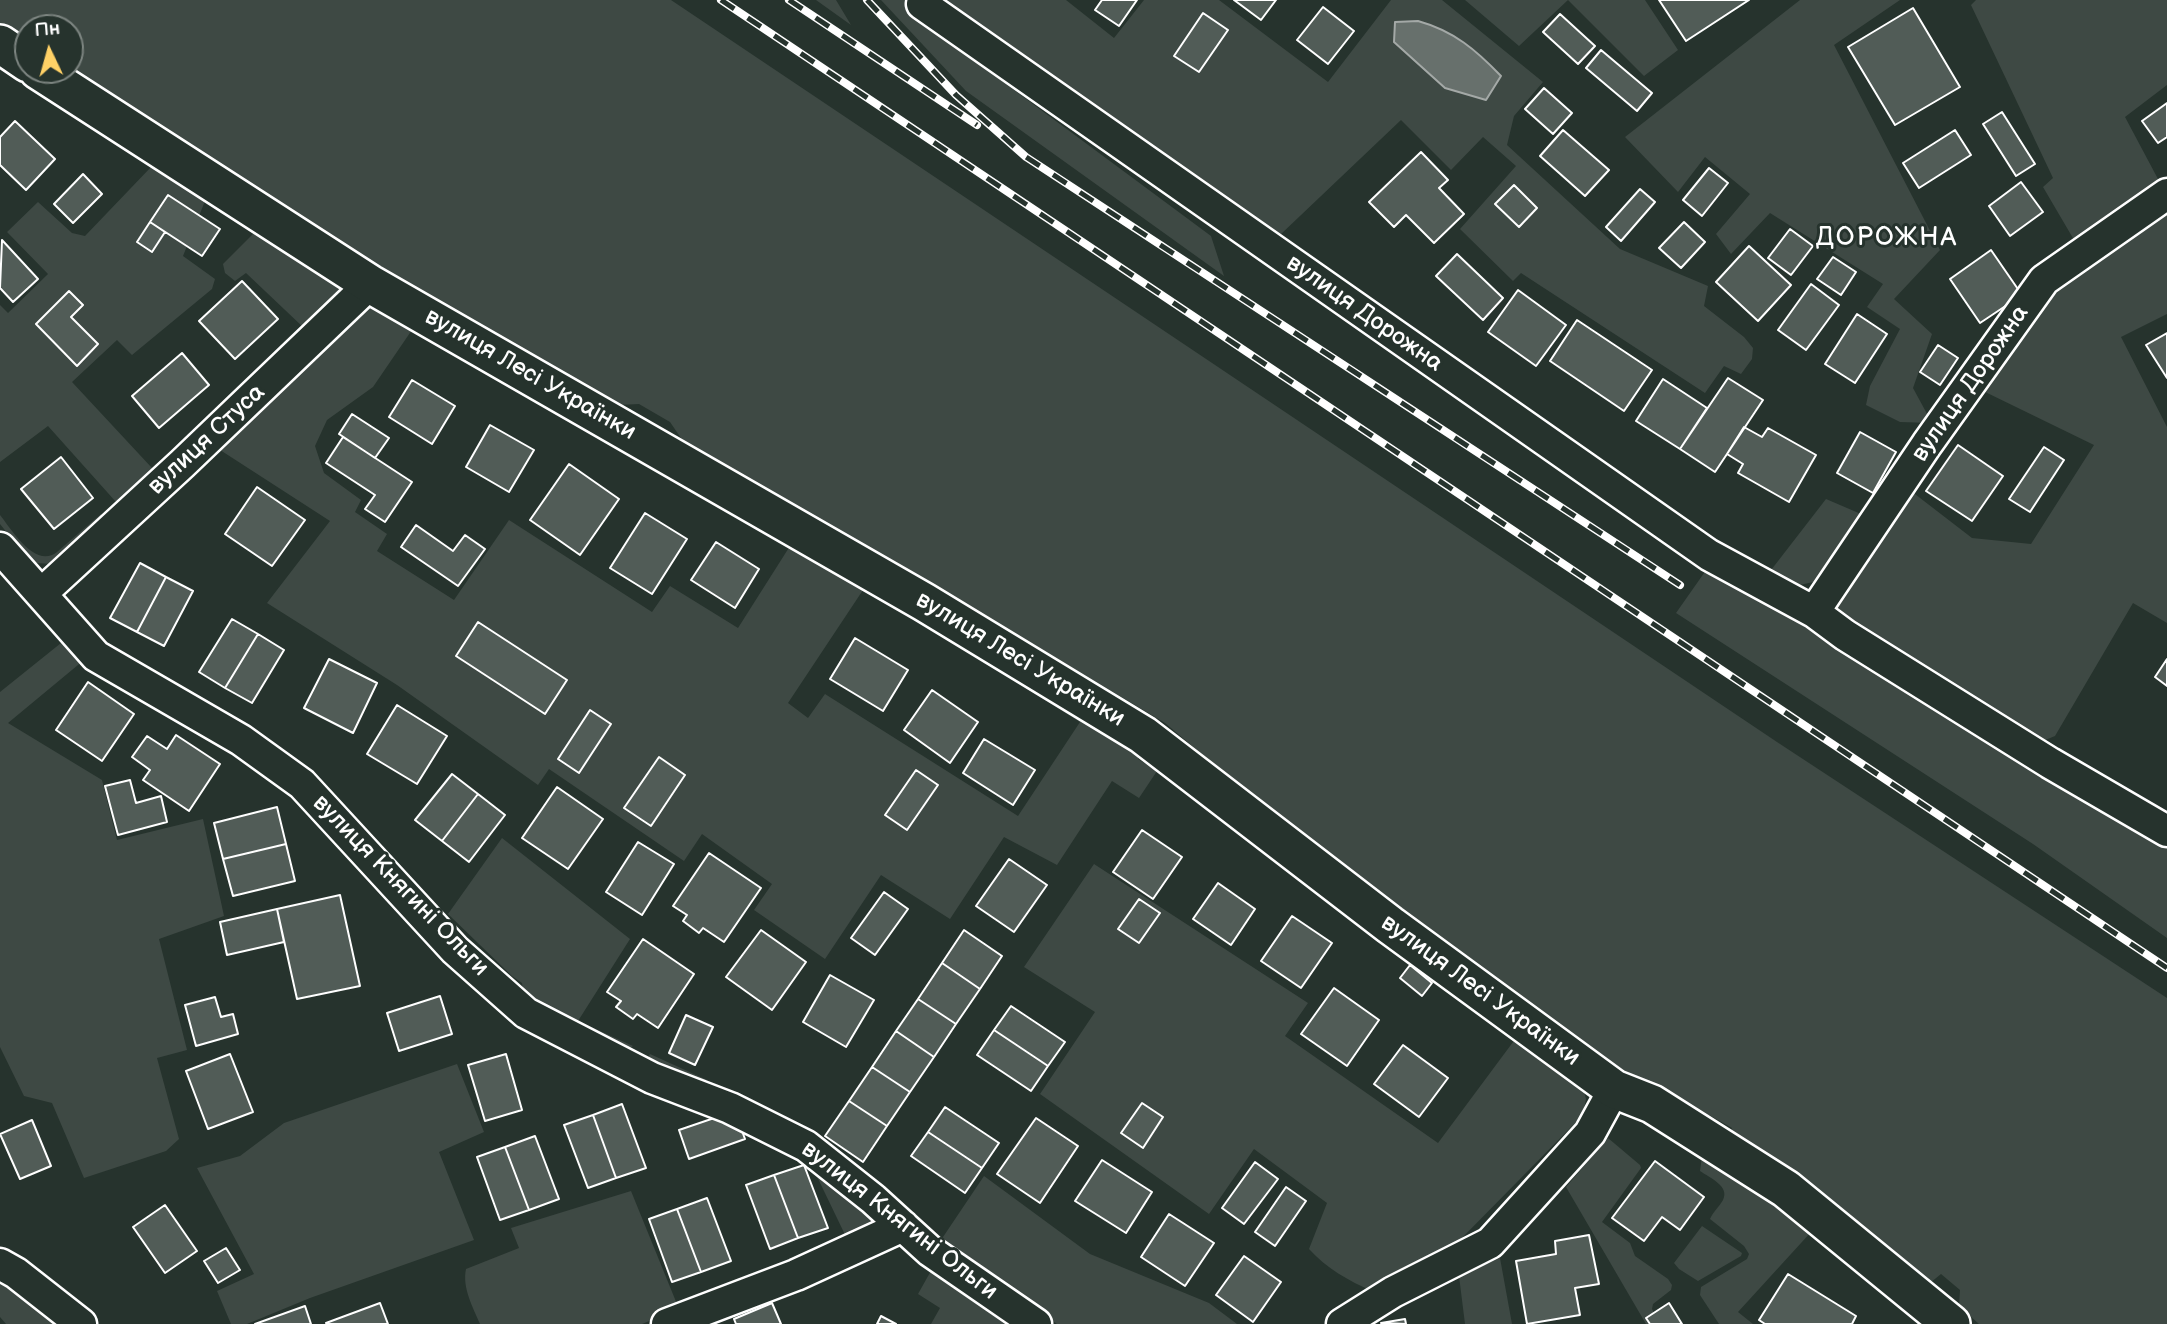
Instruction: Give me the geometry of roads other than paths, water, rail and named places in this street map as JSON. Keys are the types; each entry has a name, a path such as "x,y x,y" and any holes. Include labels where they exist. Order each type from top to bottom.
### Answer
{"street":[{"name":"вулиця Дорожна","path":"922,4 1709,555 1814,612 1845,635 2050,763 2167,831"},
{"name":"вулиця Лесі Українки","path":"60,84 370,284 924,602 1143,735 1390,925 1614,1089 1652,1104 1786,1189 1951,1324"},
{"name":"вулиця Дорожна","path":"1814,612 1927,444 2044,281 2167,194"},
{"name":"вулиця Стуса","path":"42,593 182,464 370,284"},
{"name":"вулиця Княгині Ольги","path":"0,548 96,656 241,740 302,784 455,950 526,1013 652,1078 730,1108 806,1146 873,1199 930,1251 1036,1324"},
{"path":"1342,1324 1393,1292 1490,1242 1590,1133 1614,1089"},
{"path":"667,1324 796,1275 903,1226"},
{"path":"0,1264 16,1273 81,1324"}],"railway":[{"path":"721,0 2167,968"},
{"path":"789,0 977,125"},
{"path":"867,0 956,95 1026,157 1680,585"}],"district":[{"name":"ДОРОЖНА","path":"1887,238"}]}
